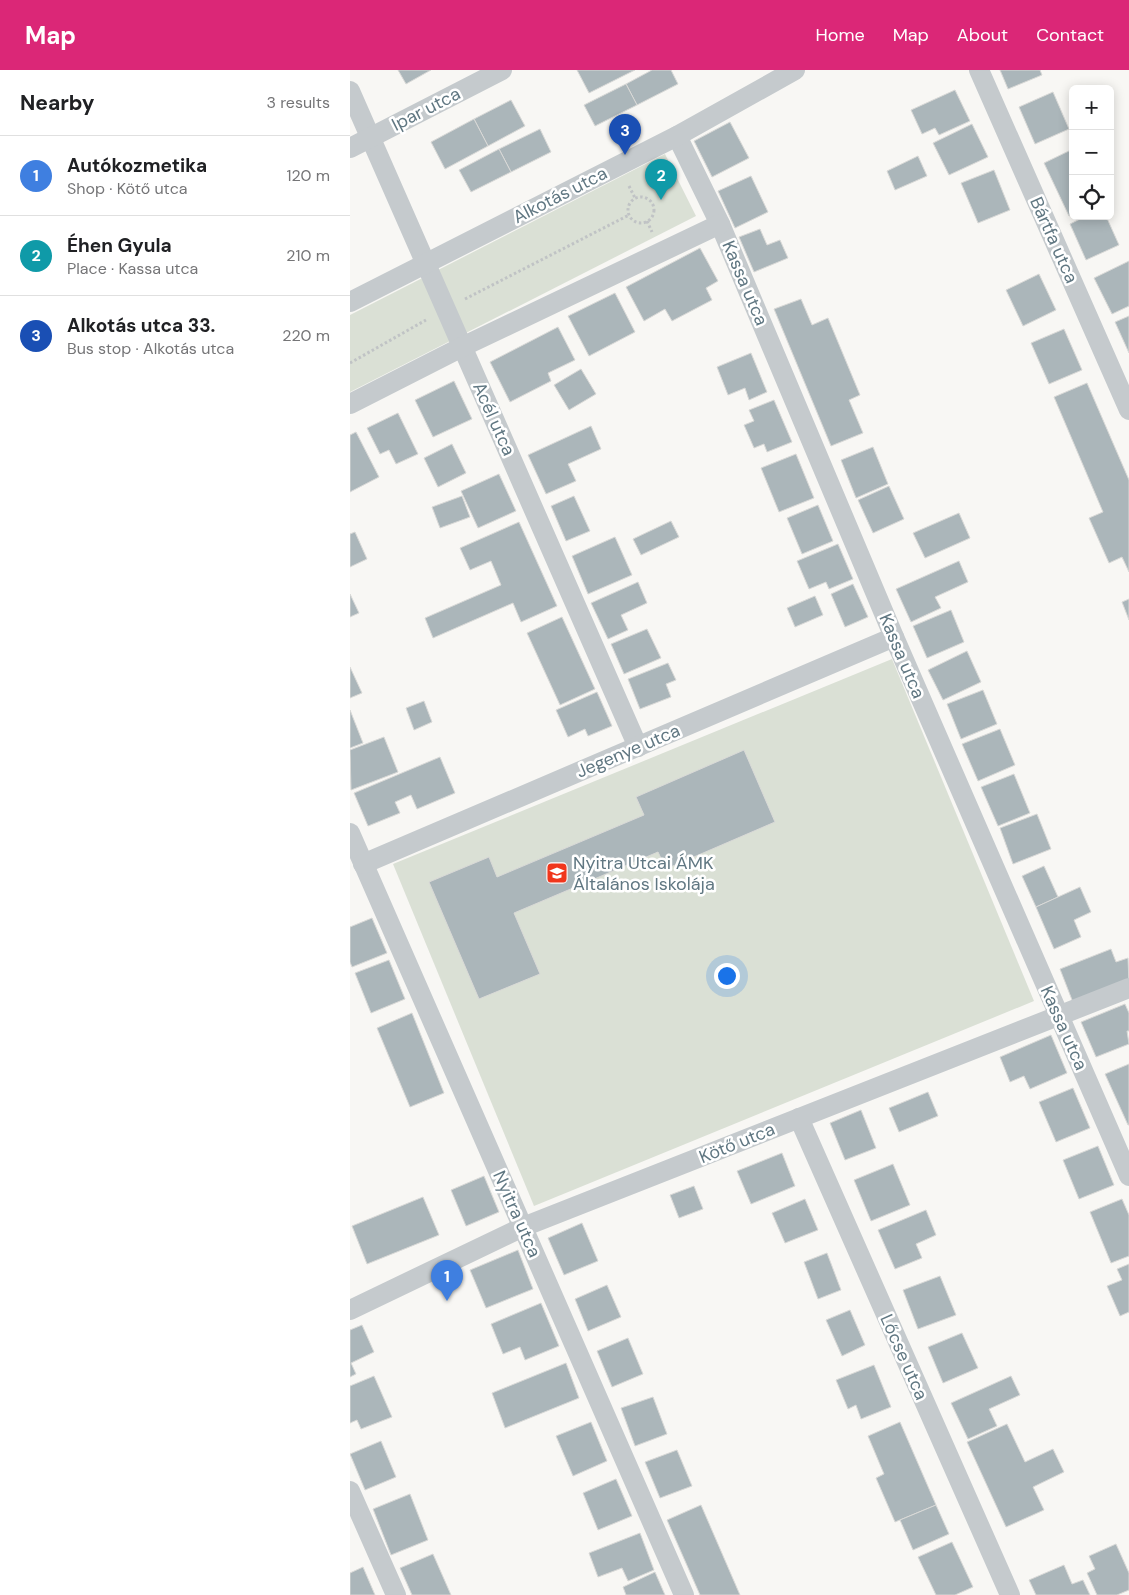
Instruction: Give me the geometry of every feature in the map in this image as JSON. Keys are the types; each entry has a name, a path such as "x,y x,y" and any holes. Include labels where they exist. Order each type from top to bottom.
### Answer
{"street":[{"name":"Ipar utca","path":"350,148 502,70"},
{"name":"Alkotás utca","path":"350,302 677,136 795,70"},
{"name":"Bártfa utca","path":"979,70 1129,410"},
{"name":"Acél utca","path":"350,91 638,746"},
{"name":"Kassa utca","path":"677,136 720,224 894,637 1129,1176"},
{"path":"350,404 462,347 720,224"},
{"name":"Jegenye utca","path":"363,864 894,637"},
{"name":"Nyitra utca","path":"350,834 684,1595"},
{"name":"Kötő utca","path":"350,1310 523,1227 1129,988"},
{"name":"Lőcse utca","path":"799,1118 1010,1595"},
{"path":"350,1491 396,1595"}],"path":[{"path":"645,197 653,204 654,214 647,221 637,222 629,215 628,205 635,198 645,197"},
{"path":"350,363 445,308 629,215"}],"shaded area":[{"path":"665,154 696,216 350,392 350,315"},
{"path":"892,659 1034,1001 534,1206 393,864"}],"building":[{"path":"398,70 431,70 406,84"},
{"path":"577,70 635,70 589,93"},
{"path":"652,70 671,70 678,84 637,105 626,84"},
{"path":"1000,70 1040,70 1042,75 1008,89"},
{"path":"626,84 637,105 595,126 584,105"},
{"path":"955,90 970,121 939,135 935,128 922,134 911,110"},
{"path":"1053,92 1069,129 1035,144 1019,107"},
{"path":"511,100 525,126 488,146 474,119"},
{"path":"474,119 488,146 445,169 431,142"},
{"path":"730,122 749,158 712,177 694,141"},
{"path":"972,124 988,157 949,175 933,143"},
{"path":"540,129 551,152 511,172 499,149"},
{"path":"499,149 511,172 471,192 459,170"},
{"path":"1069,151 1069,216 1044,163"},
{"path":"918,156 927,176 895,190 887,171"},
{"path":"994,170 1010,210 978,223 961,183"},
{"path":"751,176 768,212 735,228 718,191"},
{"path":"1078,220 1108,220 1119,245 1086,260 1070,224"},
{"path":"760,229 767,245 780,240 788,258 754,272 739,237"},
{"path":"700,248 718,281 706,288 712,300 672,321 665,309 644,321 626,287"},
{"path":"1129,261 1129,306 1112,314 1094,278"},
{"path":"1039,274 1056,310 1023,326 1006,290"},
{"path":"615,293 635,332 589,356 568,316"},
{"path":"801,299 812,325 828,318 860,395 849,400 863,433 831,446 774,309"},
{"path":"1129,316 1129,353 1115,322"},
{"path":"558,327 575,360 548,373 551,381 510,402 490,362"},
{"path":"1064,329 1082,370 1049,384 1031,343"},
{"path":"751,353 767,392 749,400 745,388 728,395 717,367"},
{"path":"581,369 596,394 569,410 554,385"},
{"path":"454,381 472,419 433,437 415,400"},
{"path":"1087,383 1129,480 1129,572 1122,557 1109,563 1089,518 1103,512 1054,397"},
{"path":"774,400 792,442 767,452 764,444 754,448 744,425 754,421 749,410"},
{"path":"398,413 418,454 396,464 389,450 380,454 367,428"},
{"path":"591,426 601,449 568,464 576,481 546,494 528,455"},
{"path":"356,432 379,477 350,492 350,435"},
{"path":"452,444 466,473 438,487 424,458"},
{"path":"873,447 888,484 856,498 841,460"},
{"path":"796,454 814,498 779,512 761,468"},
{"path":"499,474 516,511 478,528 461,491"},
{"path":"889,486 904,519 873,533 858,500"},
{"path":"462,496 470,517 440,528 432,507"},
{"path":"574,496 590,531 566,541 551,506"},
{"path":"818,505 833,541 802,554 787,518"},
{"path":"959,513 970,538 925,558 913,533"},
{"path":"671,521 679,537 641,555 633,539"},
{"path":"519,522 557,606 521,622 513,603 433,638 425,618 501,585 491,561 470,570 460,548"},
{"path":"355,532 367,559 350,567 350,534"},
{"path":"615,537 632,575 588,594 572,556"},
{"path":"838,544 853,579 829,589 826,582 809,589 797,561"},
{"path":"959,561 968,582 935,597 941,608 911,622 896,589"},
{"path":"638,582 647,603 621,615 628,630 608,639 591,603"},
{"path":"853,584 868,617 845,627 831,594"},
{"path":"350,594 359,613 350,617"},
{"path":"815,596 823,615 795,627 787,608"},
{"path":"1129,599 1129,620 1122,602"},
{"path":"951,610 964,642 927,658 913,626"},
{"path":"562,617 595,689 560,705 527,633"},
{"path":"647,629 661,658 624,674 611,644"},
{"path":"967,651 981,682 943,700 928,670"},
{"path":"668,663 676,680 666,684 671,697 640,709 628,679"},
{"path":"350,667 362,693 350,698"},
{"path":"983,690 997,724 961,739 947,704"},
{"path":"597,692 612,726 588,736 585,729 568,737 556,710"},
{"path":"424,701 432,722 414,730 406,708"},
{"path":"350,710 363,743 350,748"},
{"path":"1000,729 1015,765 978,781 962,744"},
{"path":"384,737 398,772 351,790 350,750"},
{"name":"Nyitra Utcai ÁMK Általános Iskolája","path":"744,750 775,822 666,869 658,852 514,913 540,974 479,999 429,882 489,857 497,877 644,815 636,797"},
{"path":"440,757 455,793 417,809 411,795 395,802 400,813 368,826 354,793"},
{"path":"1014,774 1030,813 998,826 981,787"},
{"path":"1037,814 1051,849 1013,864 1000,828"},
{"path":"1044,866 1058,897 1036,907 1022,876"},
{"path":"1080,887 1091,912 1074,920 1081,937 1054,949 1036,907"},
{"path":"372,918 387,953 352,967 350,962 350,927"},
{"path":"1111,949 1116,962 1128,958 1129,984 1074,1005 1060,969"},
{"path":"389,960 405,999 371,1013 355,973"},
{"path":"1125,1004 1129,1013 1129,1031 1127,1031 1129,1044 1096,1057 1081,1022"},
{"path":"412,1013 444,1093 410,1107 377,1028"},
{"path":"1051,1035 1067,1073 1030,1089 1024,1076 1010,1082 1000,1057"},
{"path":"1129,1064 1129,1125 1128,1125 1105,1074"},
{"path":"1073,1088 1090,1128 1056,1142 1039,1102"},
{"path":"928,1092 938,1116 899,1132 889,1108"},
{"path":"861,1110 876,1148 845,1160 830,1123"},
{"path":"1098,1146 1114,1185 1079,1199 1063,1160"},
{"path":"782,1153 795,1186 751,1204 737,1171"},
{"path":"893,1164 910,1205 871,1221 854,1180"},
{"path":"484,1176 499,1212 466,1226 451,1190"},
{"path":"694,1186 703,1209 679,1218 670,1195"},
{"path":"423,1197 439,1235 367,1264 352,1226"},
{"path":"805,1199 818,1230 785,1243 772,1213"},
{"path":"1122,1199 1129,1215 1129,1256 1111,1263 1090,1212"},
{"path":"926,1210 936,1235 916,1244 922,1258 895,1269 878,1230"},
{"path":"582,1223 598,1261 564,1275 548,1238"},
{"path":"518,1250 533,1289 486,1308 470,1270"},
{"path":"827,1253 841,1290 818,1299 804,1262"},
{"path":"1129,1264 1129,1312 1120,1316 1107,1286 1122,1280 1117,1269"},
{"path":"940,1276 956,1315 918,1329 903,1290"},
{"path":"607,1285 621,1317 588,1331 575,1299"},
{"path":"541,1303 559,1346 525,1360 520,1347 503,1354 491,1324"},
{"path":"850,1310 865,1345 842,1356 826,1320"},
{"path":"362,1325 374,1352 351,1363 356,1374 350,1377 350,1330"},
{"path":"962,1333 978,1368 943,1383 928,1347"},
{"path":"628,1338 643,1374 612,1387 597,1351"},
{"path":"566,1363 579,1398 505,1428 492,1393"},
{"path":"874,1365 891,1407 861,1419 856,1405 848,1409 836,1380"},
{"path":"374,1376 392,1417 361,1429 357,1420 350,1423 350,1386"},
{"path":"1011,1376 1020,1395 989,1409 997,1426 968,1439 951,1403"},
{"path":"653,1397 667,1434 635,1446 621,1408"},
{"path":"591,1422 607,1461 573,1476 556,1436"},
{"path":"900,1422 936,1505 895,1522 876,1478 884,1474 868,1436"},
{"path":"1007,1424 1025,1462 1053,1449 1064,1472 1033,1487 1044,1510 1006,1527 967,1442"},
{"path":"381,1441 396,1477 365,1490 350,1454"},
{"path":"677,1450 692,1486 660,1498 645,1462"},
{"path":"616,1479 632,1516 598,1530 583,1493"},
{"path":"410,1494 428,1540 391,1555 373,1509"},
{"path":"701,1505 740,1595 700,1595 667,1520"},
{"path":"936,1505 949,1534 913,1550 900,1520"},
{"path":"640,1533 654,1570 628,1581 622,1568 598,1577 589,1553"},
{"path":"952,1542 973,1587 955,1595 936,1595 918,1557"},
{"path":"1116,1544 1129,1573 1129,1590 1117,1595 1097,1595 1087,1573 1095,1569 1089,1556"},
{"path":"433,1554 451,1595 412,1595 400,1568"},
{"path":"1064,1565 1072,1584 1083,1580 1090,1595 1036,1595 1029,1580"},
{"path":"363,1567 375,1595 350,1595 350,1573"},
{"path":"655,1572 665,1595 626,1595 623,1587"}],"place":[{"name":"Alkotás utca 33.","path":"625,155"},
{"name":"Éhen Gyula","path":"661,200"},
{"name":"Nyitra Utcai ÁMK Általános Iskolája","path":"557,873"},
{"name":"Autókozmetika","path":"447,1301"}]}
